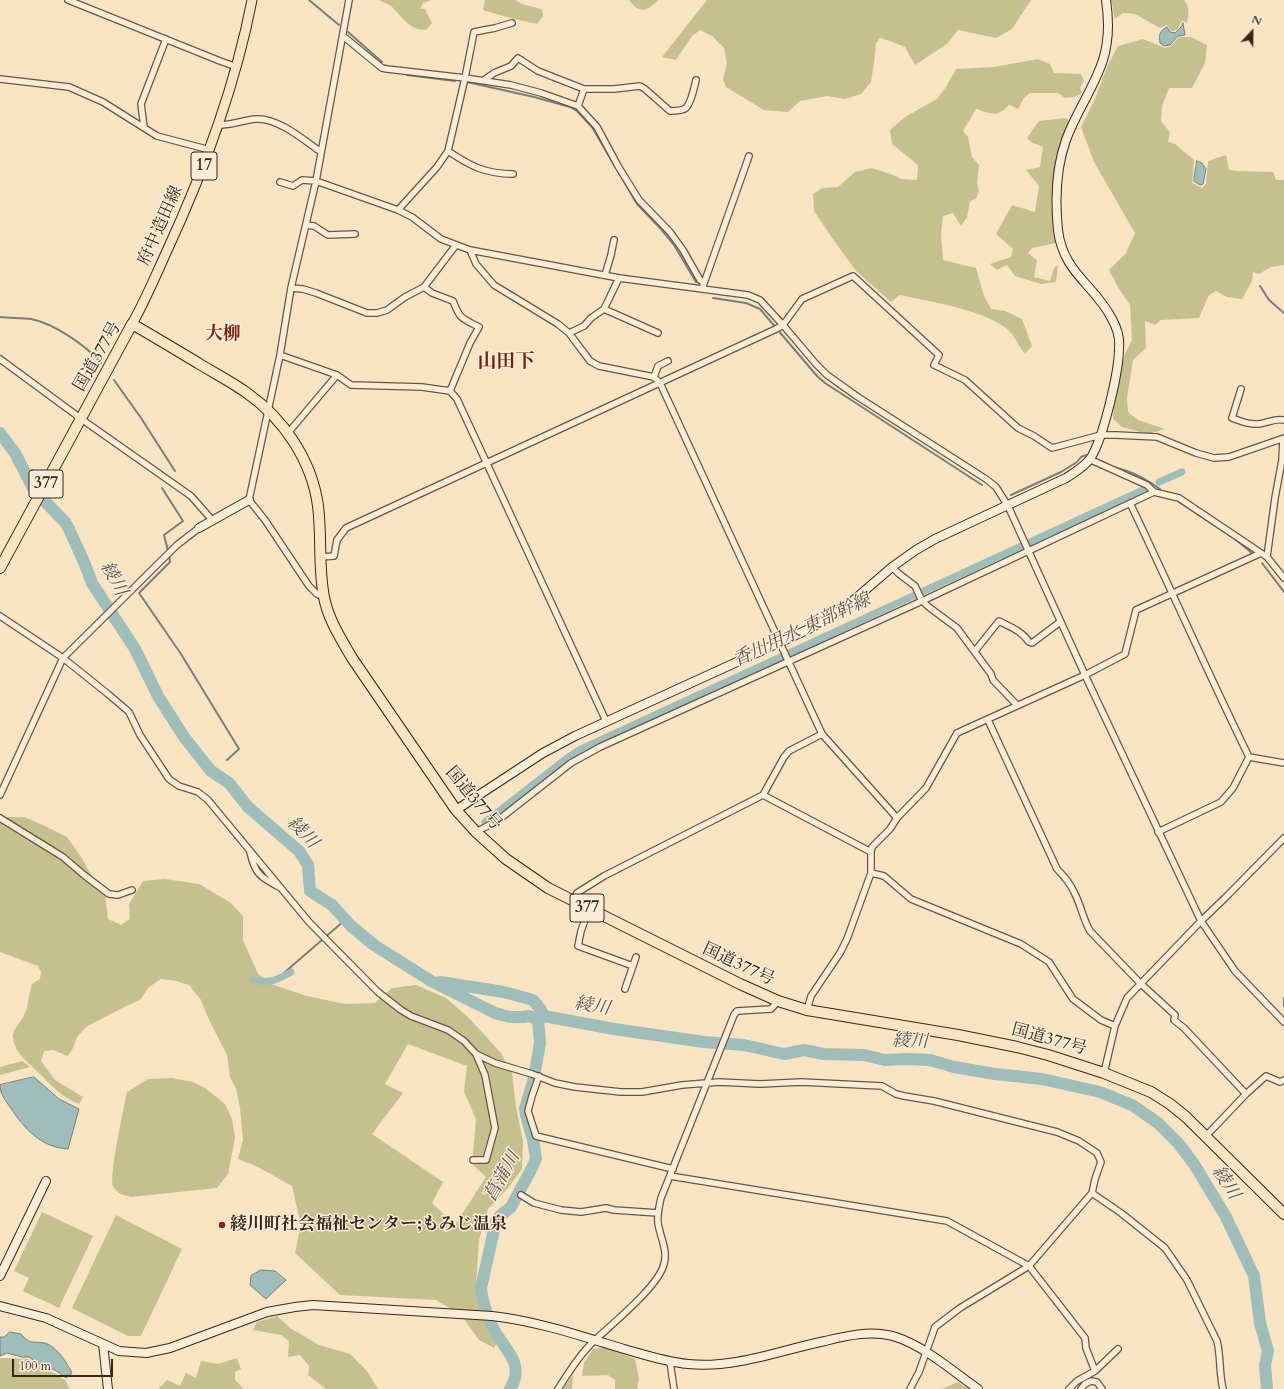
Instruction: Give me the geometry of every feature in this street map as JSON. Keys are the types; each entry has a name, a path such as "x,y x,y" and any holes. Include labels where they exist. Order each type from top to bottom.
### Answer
{"highway":[{"name":"国道377号","path":"0,568 13,547 132,324 247,393 268,411 288,433 305,462 314,488 318,505 320,557 324,598 338,634 352,658 456,810 476,832 506,859 533,879 588,909 704,967 778,1001 807,1010 1017,1047 1073,1062 1151,1092 1186,1117 1284,1214"}],"main road":[{"name":"府中造田線","path":"132,324 186,211 210,150 237,67 252,0"}],"street":[{"path":"68,0 237,67"},
{"path":"324,598 313,591 250,500 280,355 291,288 316,181 349,0"},
{"path":"456,810 543,753 606,721 809,629 830,617 861,595 892,567 934,539 1066,478 1080,468 1089,459 1101,435 1118,366 1120,348 1118,333 1112,320 1103,305 1075,272 1061,244 1056,198 1060,164 1066,140 1103,60 1108,36 1106,0"},
{"path":"398,210 437,167 448,152 474,32 512,23"},
{"path":"343,36 382,68 484,80 511,85 541,93 578,106 597,127 618,166 639,200 670,232 684,250 703,286"},
{"path":"144,127 140,104 166,39"},
{"path":"484,80 494,73 511,66 518,58 538,71 584,89 614,89 640,86 670,111 686,108 691,98 696,80"},
{"path":"0,79 69,87 103,102 157,136 210,150"},
{"path":"578,106 584,89"},
{"path":"219,125 230,125 256,119 267,120 291,131 321,152"},
{"path":"448,152 469,165 497,174 513,174"},
{"path":"703,286 749,156"},
{"path":"280,182 294,186 302,180 316,181 398,210 412,217 441,239 470,250 619,278 691,288 703,286 748,295 760,300 779,327 827,375 858,397 986,478 996,487 1008,506 1060,622 1200,921 1235,971 1284,1022"},
{"path":"306,225 314,226 328,235 355,234"},
{"path":"605,275 612,255 614,240"},
{"path":"291,288 303,289 316,293 367,313 377,313 387,310 405,297 424,287 456,245"},
{"path":"470,250 476,264 494,285 558,324 569,333 590,361 599,366 654,377 660,383 822,734 897,818"},
{"path":"320,557 334,556 337,540 346,528 779,327 802,299 853,276 939,355 934,365 965,380 1018,428 1034,436 1052,448 1101,435 1157,437 1196,453 1214,458 1229,457 1284,438 1267,557"},
{"path":"569,333 584,326 591,318 604,309 609,295 619,278"},
{"path":"424,287 432,293 453,301 459,316 479,327 470,343 450,391"},
{"path":"604,309 658,333"},
{"path":"280,355 337,375 351,385 422,387 450,391 457,398 606,721"},
{"path":"0,359 80,420 192,496 213,521"},
{"path":"654,377 658,366 668,361"},
{"path":"288,433 337,375"},
{"path":"1241,389 1232,418 1258,424 1276,419 1284,420"},
{"path":"1089,459 1147,485 1154,492 1179,498 1267,557 1284,578"},
{"path":"476,832 497,821 560,771 582,756 787,660 1154,492"},
{"path":"0,795 63,658 177,545 199,528 250,500"},
{"path":"1130,503 1215,688 1249,758"},
{"path":"807,1010 813,992 840,953 872,872 872,847 926,788 957,733 1085,675 1125,654 1136,610 1261,553"},
{"path":"892,567 917,589 921,599 930,608 957,628 991,674 993,680 1017,705"},
{"path":"0,616 63,658 128,712 169,780 179,786 198,792 208,800 309,922 378,992 411,1016 448,1030 464,1041 476,1054 485,1075 495,1128 486,1160 473,1160"},
{"path":"975,651 999,621 1018,631 1032,643 1060,622"},
{"path":"988,720 1057,869 1075,893 1087,926 1140,983 1175,1015 1174,1020 1184,1028 1246,1094"},
{"path":"573,901 577,893 604,876 763,795 784,757 789,751 822,734"},
{"path":"1249,758 1284,763"},
{"path":"1158,832 1221,802 1233,788 1249,758"},
{"path":"763,795 871,852"},
{"path":"0,818 63,857 84,876 109,894 118,895 132,890"},
{"path":"1104,1073 1115,1026 1127,998 1200,921 1225,898 1284,838"},
{"path":"250,850 249,853 260,876 282,889"},
{"path":"872,872 884,876 911,899 1021,944 1034,951 1049,962 1073,999 1101,1020 1115,1026"},
{"path":"588,909 578,946 633,966"},
{"path":"625,989 636,957"},
{"path":"558,1389 580,1356 657,1280 662,1271 665,1258 664,1245 660,1235 658,1213 661,1198 734,1015 737,1011 771,1009 778,1001"},
{"path":"476,1054 495,1063 536,1075 555,1083 575,1087 621,1092 642,1092 682,1085 706,1083 760,1084 801,1082 882,1086 896,1094 934,1101 1057,1132 1079,1141 1097,1153 1101,1162 1092,1194 1029,1266 960,1308 935,1327 919,1372 910,1389"},
{"path":"536,1075 528,1111 536,1136 673,1169"},
{"path":"1206,1136 1246,1094 1266,1076 1280,1082 1284,1080"},
{"path":"670,1176 947,1221 1029,1266 1085,1338 1086,1348 1095,1371"},
{"path":"0,1276 46,1181"},
{"path":"1092,1194 1152,1236 1165,1248 1183,1273 1217,1342 1223,1389"},
{"path":"521,1195 534,1203 561,1210 581,1212 606,1208 614,1210 658,1213"},
{"path":"0,1306 46,1318 119,1351 133,1353 154,1352 170,1348 267,1312 301,1306 336,1306 489,1316 522,1320 670,1362 697,1365 732,1362 842,1337 866,1334 886,1334 925,1352 978,1389"},
{"path":"103,1344 108,1389"},
{"path":"1069,1389 1077,1381 1095,1371 1118,1349"},
{"path":"670,1362 674,1389"},
{"path":"1081,1389 1085,1384 1092,1381 1097,1382 1102,1389"}],"shaded area":[{"path":"379,0 431,0 423,3 420,9 425,9 432,23 426,30 415,28 406,22 391,6"},
{"path":"485,0 515,0 522,4 542,9 543,16 537,24 510,18 483,10"},
{"path":"629,0 659,0 649,8 643,10 636,8"},
{"path":"707,0 1031,0 1012,29 996,38 958,30 947,44 915,65 905,47 880,38 876,43 871,82 861,94 845,99 827,96 800,101 788,112 764,110 726,87 723,79 727,64 724,48 712,36 700,30 692,36 676,60 662,57"},
{"path":"1111,0 1184,0 1188,11 1187,23 1182,20 1177,30 1171,31 1167,25 1160,28 1135,14 1123,13 1115,19"},
{"path":"1179,37 1191,37 1207,45 1205,63 1192,88 1169,88 1162,106 1161,121 1170,132 1168,142 1175,144 1194,160 1192,183 1202,188 1206,184 1208,161 1226,155 1229,170 1273,172 1276,180 1284,180 1284,265 1271,267 1259,274 1253,272 1252,281 1242,299 1227,297 1216,291 1209,295 1199,318 1161,320 1155,325 1145,321 1146,348 1133,360 1127,398 1128,412 1138,420 1165,429 1148,434 1122,427 1113,419 1115,393 1125,354 1132,340 1130,305 1119,289 1109,270 1126,253 1135,233 1094,162 1081,127 1095,99 1107,67 1118,46 1143,39 1165,48 1170,47"},
{"path":"1038,59 1050,64 1054,73 1081,74 1084,81 1080,88 1082,93 1074,97 1065,98 1058,93 1030,93 1024,98 1018,109 1009,105 1000,112 993,114 976,109 963,131 968,137 972,157 979,165 977,183 979,191 976,199 970,201 967,217 961,226 953,213 943,216 941,234 943,260 976,268 984,296 991,309 1005,311 1022,319 1032,346 1025,354 1010,331 984,316 956,307 900,295 891,302 857,272 837,245 814,211 813,194 822,188 838,187 855,172 872,168 901,179 917,180 918,165 892,144 890,130 905,117 937,99 956,69 994,67"},
{"path":"1065,118 1069,120 1054,177 1052,200 1056,243 1032,248 1028,253 1037,260 1034,277 1050,281 1054,268 1058,265 1056,282 1041,284 1015,276 1007,265 997,270 990,264 1011,257 1013,249 996,234 1012,205 1035,212 1039,186 1026,170 1040,167 1043,147 1031,142 1027,138 1039,121"},
{"path":"7,817 24,817 67,837 83,860 95,882 105,894 108,919 121,925 130,919 129,904 143,881 165,879 199,884 231,903 243,916 243,940 258,974 271,984 307,996 345,1004 375,1003 392,988 416,985 446,998 468,1017 501,1053 512,1073 516,1107 523,1141 522,1169 508,1188 488,1209 479,1240 476,1285 490,1327 499,1340 494,1348 479,1340 461,1315 436,1300 340,1295 295,1253 301,1225 292,1186 258,1167 238,1159 243,1140 240,1108 236,1089 230,1077 227,1055 209,1020 201,1000 189,985 161,979 149,987 140,1000 86,1027 77,1037 68,1056 53,1050 44,1051 41,1061 55,1080 83,1097 79,1104 67,1098 57,1090 26,1061 16,1048 13,1035 25,1013 32,984 40,979 41,972 38,966 0,952 0,822","holes":["408,1044 467,1066 464,1092 476,1119 472,1164 486,1177 455,1225 432,1203 443,1182 372,1134 403,1093 385,1084"]},
{"path":"22,1061 30,1067 0,1075 0,1067"},
{"path":"172,1078 193,1082 205,1088 225,1104 232,1119 235,1138 228,1174 217,1188 131,1197 120,1194 113,1186 112,1180 117,1141 127,1092 148,1079"},
{"path":"42,1212 93,1236 59,1308 23,1291 29,1278 14,1271"},
{"path":"116,1215 182,1249 141,1336 128,1336 72,1308"},
{"path":"277,1316 290,1328 319,1345 350,1354 367,1371 378,1389 326,1389 308,1375 309,1366 300,1355 288,1357 289,1341 281,1335 253,1330 257,1322"},
{"path":"604,1347 635,1359 639,1379 637,1389 615,1389 615,1380 608,1375 582,1376 584,1363 593,1349"},
{"path":"0,1358 28,1359 66,1381 69,1389 0,1389"},
{"path":"237,1358 241,1369 235,1372 235,1380 244,1389 158,1389 167,1380 180,1386 186,1373 196,1378 201,1361 218,1364"},
{"path":"573,1375 572,1389 563,1389"},
{"path":"958,1382 969,1389 942,1389"}],"water":[{"path":"1183,23 1185,35 1178,36 1170,45 1164,46 1160,43 1160,35 1162,30 1167,27 1170,32 1175,33"},
{"path":"1197,161 1202,163 1206,169 1203,184 1200,185 1194,181"},
{"path":"34,1077 59,1099 79,1109 68,1149 49,1145 34,1136 21,1123 2,1094 0,1085"},
{"path":"261,1270 275,1271 286,1280 266,1299 250,1285 251,1276"},
{"path":"10,1332 21,1334 29,1341 48,1344 53,1347 64,1360 72,1373 66,1378 55,1370 39,1364 29,1357 22,1357 7,1353 0,1356 0,1337 4,1337"}],"waterway":[{"path":"309,0 339,25"},
{"path":"348,32 382,62"},
{"path":"407,75 455,81"},
{"path":"467,82 534,97 570,107 577,111 592,127 637,204 674,245 696,282"},
{"path":"1260,286 1269,300 1284,313"},
{"path":"713,298 746,303 760,309 817,376 825,383 982,485"},
{"path":"0,317 31,319 49,325 69,336 95,356 101,363"},
{"path":"114,380 141,418 175,471"},
{"name":"綾川","path":"0,433 15,453 34,490 65,522 92,583 135,649 158,696 184,737 211,771 229,783 248,807 299,851 308,865 310,891 332,905 351,926 374,945 431,981 495,1013 510,1017 529,1016 538,1019 544,1016 614,1029 704,1042 744,1045 784,1054 804,1050 824,1054 864,1055 885,1060 930,1060 954,1067 995,1074 1042,1079 1100,1092 1132,1105 1158,1123 1178,1143 1194,1164 1226,1217 1254,1276 1260,1323 1268,1351 1265,1365 1267,1389"},
{"path":"1011,495 1061,472 1086,455"},
{"path":"1101,461 1110,466"},
{"path":"1114,468 1126,470 1160,489"},
{"name":"香川用水 東部幹線","path":"1159,482 1182,472"},
{"path":"162,488 183,521 164,535 168,551"},
{"name":"香川用水 東部幹線","path":"485,822 567,758 581,749 1145,489"},
{"path":"1179,502 1235,539 1252,553"},
{"path":"169,555 170,562 139,593 181,654 239,749 227,760"},
{"path":"1262,563 1284,592"},
{"path":"282,977 285,972 345,920"},
{"name":"香川用水 東部幹線","path":"253,980 273,980 291,972"},
{"path":"440,982 504,992 533,1000 544,1016"},
{"path":"1284,998 1284,1006"},
{"name":"菖蒲川","path":"510,1389 515,1380 516,1371 514,1363 496,1334 488,1317 481,1288 496,1221 511,1207 536,1158 525,1109 534,1078 540,1043 538,1019"}],"place":[{"name":"綾川町社会福祉センター;もみじ温泉","path":"222,1225"}],"district":[{"name":"大柳","path":"223,335"},
{"name":"山田下","path":"506,363"}]}
